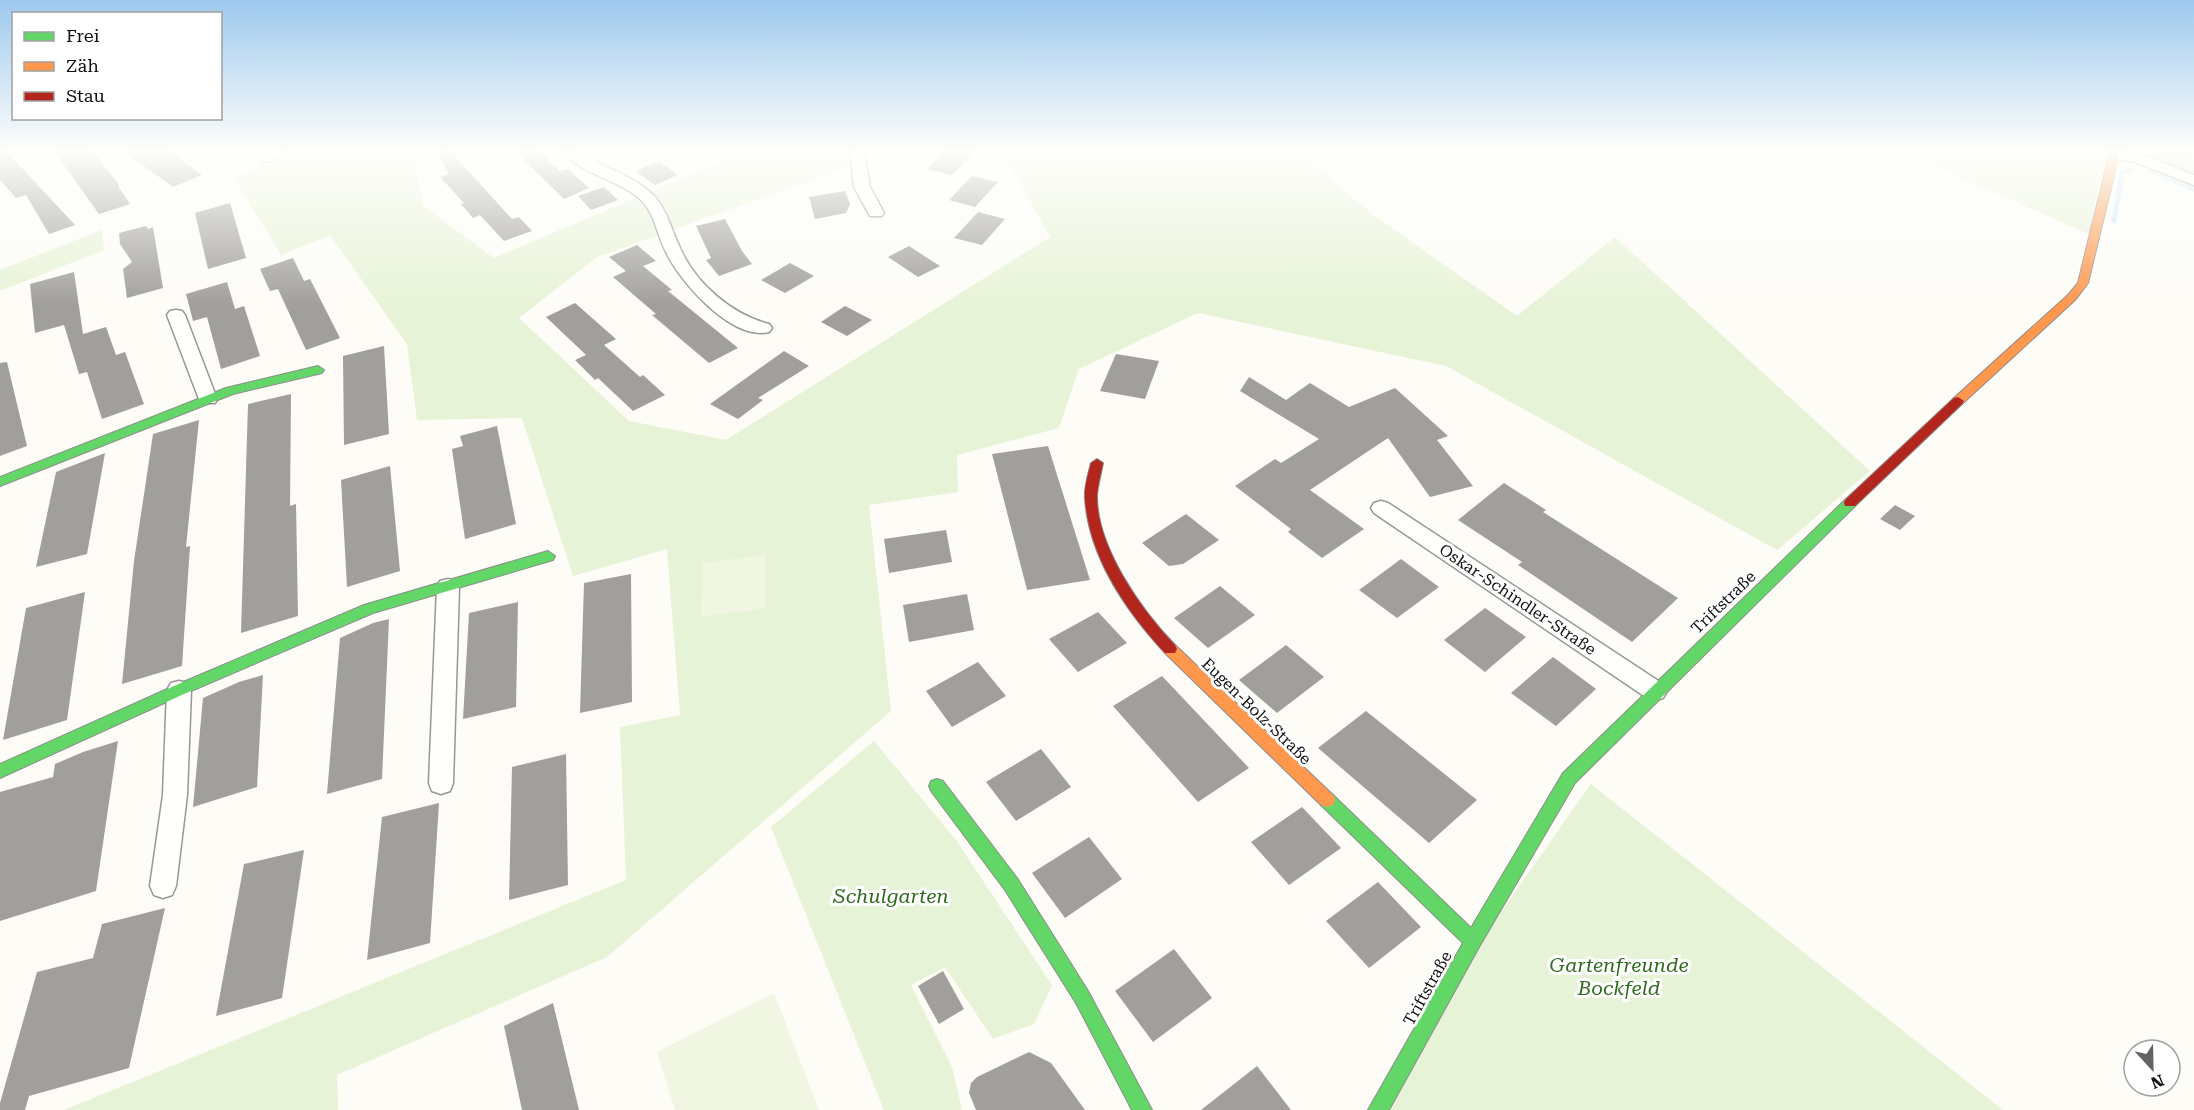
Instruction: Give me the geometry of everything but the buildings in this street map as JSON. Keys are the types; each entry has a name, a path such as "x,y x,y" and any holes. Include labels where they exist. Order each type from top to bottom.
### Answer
{"street":[{"path":"651,203 675,255 703,292 740,321 763,328"},
{"path":"871,203 876,213"},
{"name":"Triftstraße","path":"1378,1110 1473,941 1569,778 1655,691 1880,473 2072,297 2083,283 2088,270 2102,203"},
{"path":"176,315 208,399"},
{"path":"0,482 230,391 318,370"},
{"name":"Eugen-Bolz-Straße","path":"1097,463 1091,498 1101,542 1116,575 1155,634 1473,941"},
{"name":"Oskar-Schindler-Straße","path":"1381,508 1655,691"},
{"path":"0,771 179,690 369,609 548,556"},
{"path":"441,783 448,587"},
{"path":"163,886 175,795 179,690"},
{"path":"937,786 1011,884 1082,997 1142,1110"}],"green space":[{"path":"249,203 422,203 423,206 494,258 625,203 748,203 597,257 519,318 629,421 726,440 1050,237 1031,203 1359,203 1517,316 1615,237 1870,471 1777,550 1446,366 1198,313 1079,369 1059,428 957,455 958,492 869,505 891,711 607,957 337,1075 338,1110 64,1110 626,880 620,727 680,715 667,549 573,576 522,418 417,420 407,344 330,235 281,255"},
{"path":"2018,203 2095,203 2089,234"},
{"path":"102,230 104,250 0,291 0,270"},
{"path":"765,555 765,608 701,617 703,563"},
{"name":"Schulgarten","path":"874,741 956,840 1052,985 1034,1024 993,1039 945,967 911,985 952,1067 962,1109 960,1110 884,1110 771,827"},
{"name":"Gartenfreunde Bockfeld","path":"1591,784 2003,1110 1391,1110 1479,943"},
{"path":"774,993 819,1110 675,1110 657,1052"}],"waterway":[{"path":"2114,221 2117,203"}],"traffic: fast":[{"path":"0,482 230,391 318,370"},
{"path":"1378,1110 1473,941 1569,778 1850,503"},
{"path":"0,771 179,690 369,609 548,556"},
{"path":"937,786 1011,884 1082,997 1142,1110"},
{"path":"1327,800 1473,941"}],"traffic: slow":[{"path":"1958,401 2072,297 2083,283 2102,203"},
{"path":"1170,649 1327,800"}],"traffic: jam":[{"path":"1850,503 1958,401"},
{"path":"1097,463 1091,500 1100,540 1118,580 1130,599 1170,649"}]}
